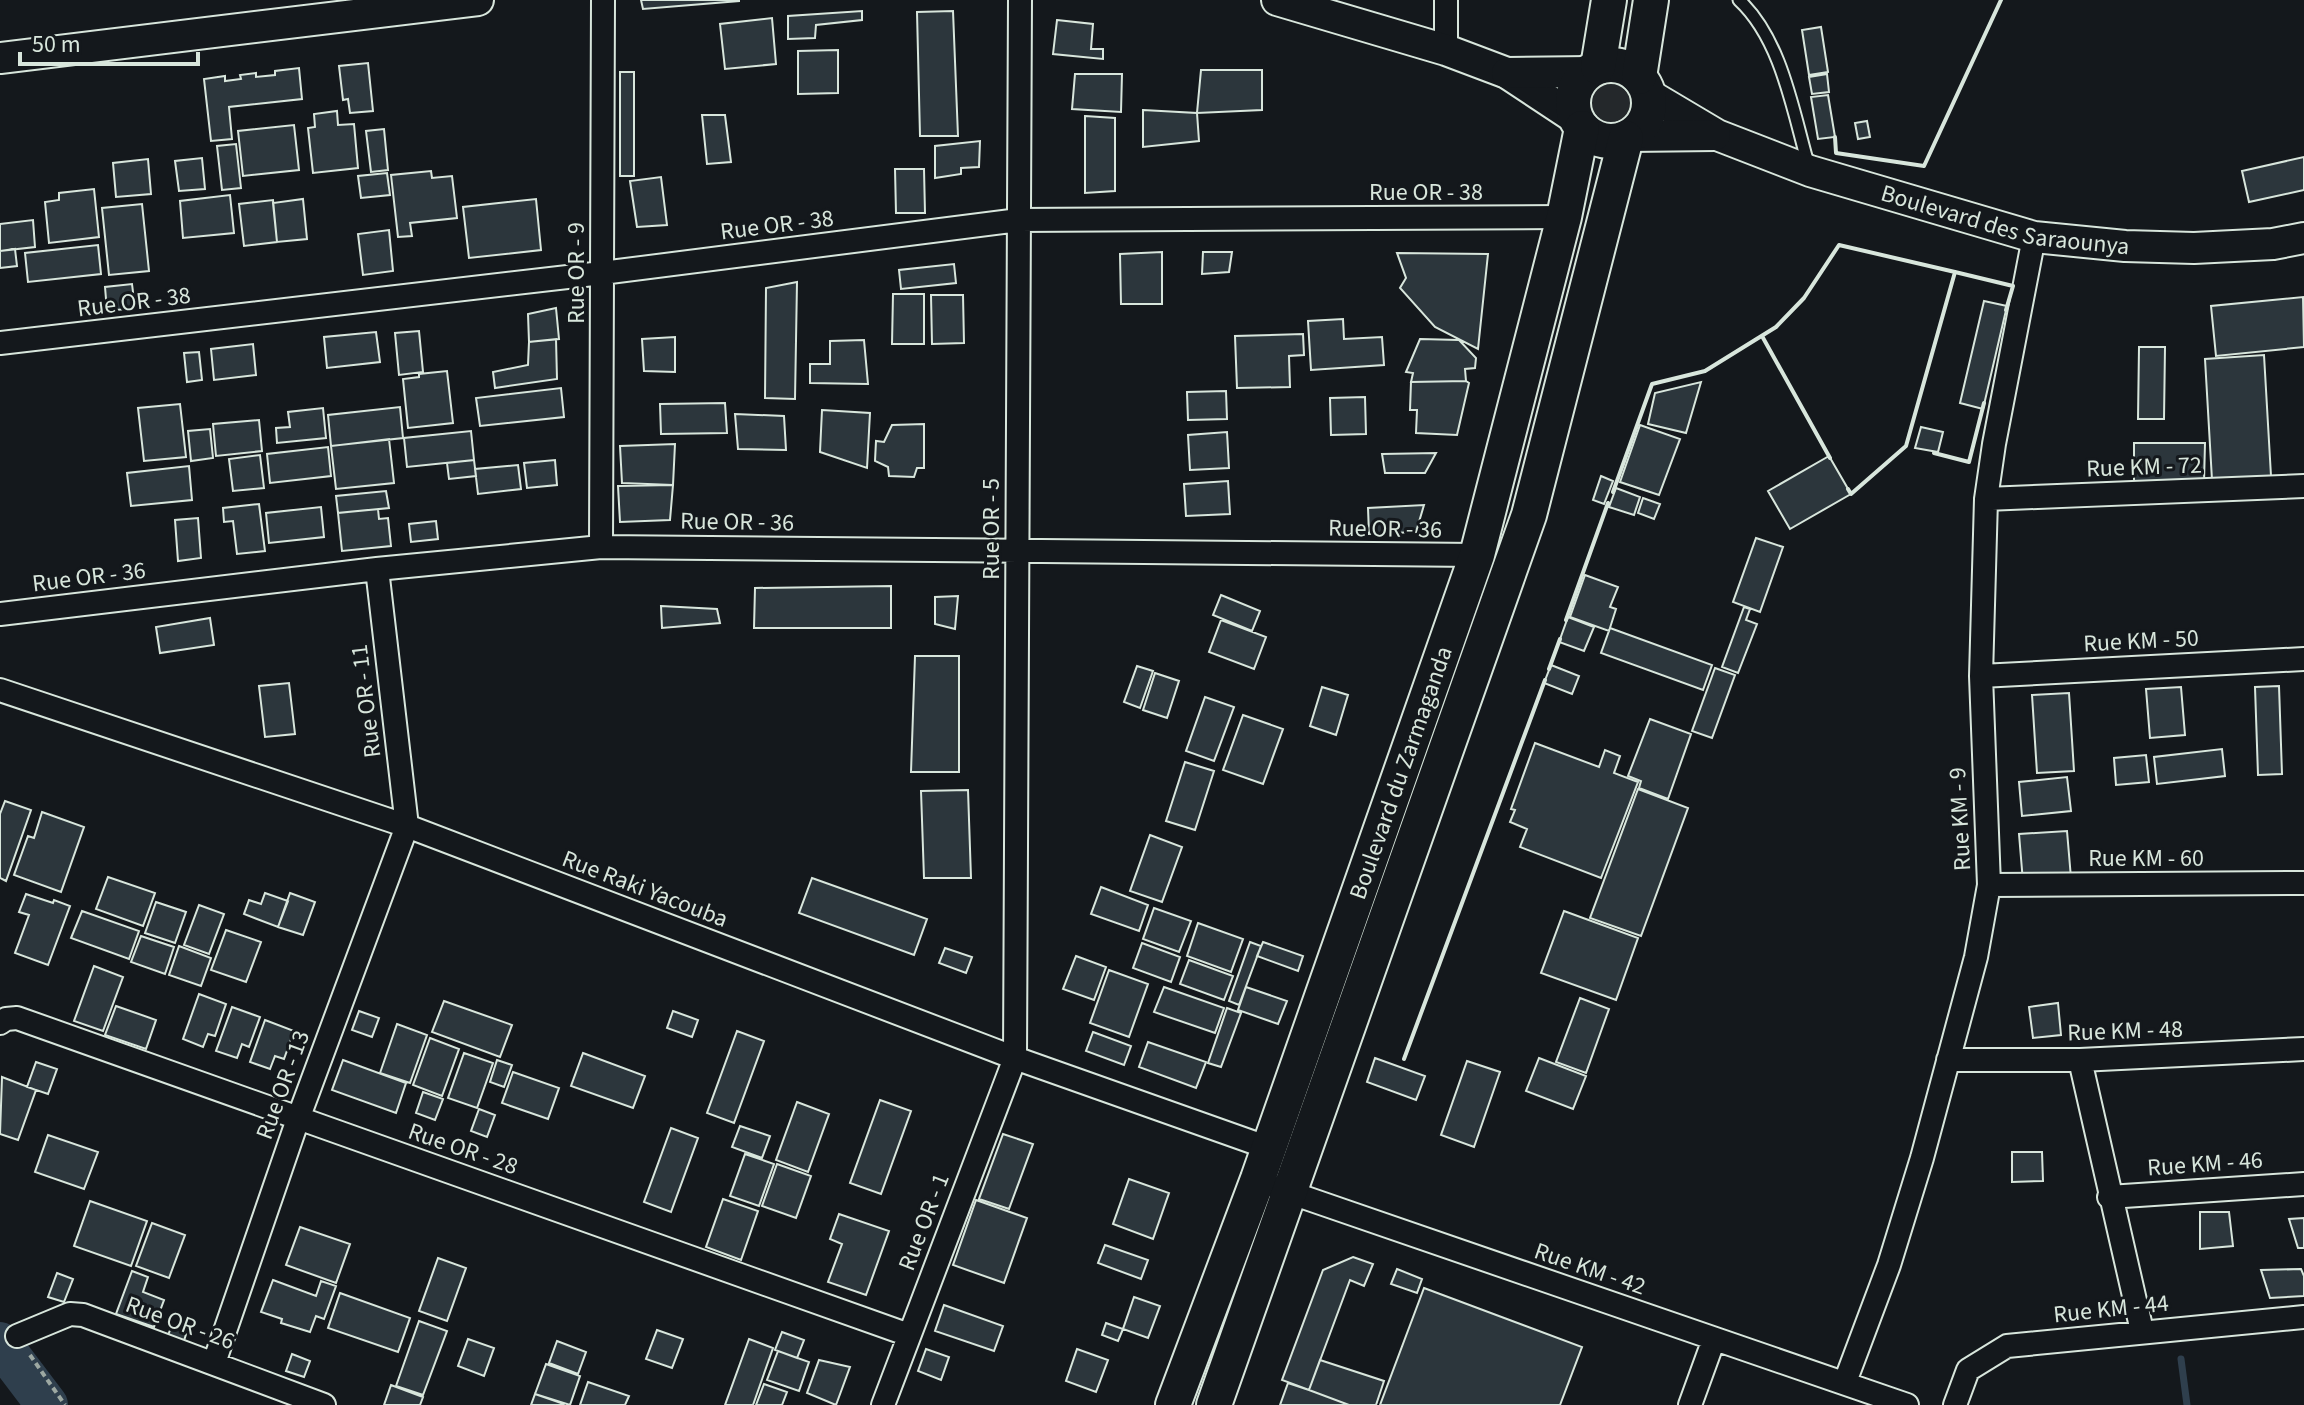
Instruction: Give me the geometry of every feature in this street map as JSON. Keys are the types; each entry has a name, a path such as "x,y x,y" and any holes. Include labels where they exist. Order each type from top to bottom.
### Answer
{"main road":[{"path":"0,58 362,7 478,0"},
{"path":"1277,0 1446,50 1507,73 1602,141 1628,137 1644,122 1649,104 1643,86 1651,0"},
{"path":"1578,123 1573,97 1576,87 1594,70 1609,0"},
{"path":"1507,73 1620,67 1643,86"},
{"name":"Boulevard des Saraounya","path":"1643,86 1717,135 1810,171 2034,237 2125,246 2194,248 2273,244 2304,238"},
{"name":"Boulevard du Zarmaganda","path":"1173,1405 1263,1163 1477,555 1564,217 1578,123"},
{"name":"Boulevard des Saraounya","path":"1628,137 1717,135"},
{"name":"Boulevard du Zarmaganda","path":"1214,1405 1529,515 1628,137"}],"street":[{"name":"Rue OR - 9","path":"601,547 603,0"},
{"name":"Rue OR - 5","path":"1015,1058 1020,0"},
{"path":"1446,0 1446,50"},
{"name":"Rue OR - 38","path":"0,343 602,273 1019,220 1564,217"},
{"name":"Rue KM - 9","path":"1845,1382 1889,1265 1922,1158 1976,957 1989,885 1981,676 1986,499 2034,237"},
{"name":"Rue KM - 72","path":"1986,499 2304,486"},
{"name":"Rue OR - 36","path":"0,613 377,569 601,547 1477,555"},
{"name":"Rue OR - 11","path":"377,569 407,826"},
{"name":"Rue KM - 50","path":"1981,676 2304,659"},
{"name":"Rue Raki Yacouba","path":"0,690 407,826 1015,1058 1263,1163"},
{"name":"Rue OR - 13","path":"214,1363 298,1119 407,826"},
{"name":"Rue KM - 60","path":"1989,885 2304,883"},
{"name":"Rue OR - 28","path":"0,1023 17,1018 909,1335"},
{"name":"Rue KM - 48","path":"1948,1060 2080,1060 2304,1049"},
{"name":"Rue OR - 1","path":"883,1405 1015,1058"},
{"path":"2080,1060 2142,1331"},
{"name":"Rue KM - 42","path":"1263,1163 1289,1193 1907,1405"},
{"name":"Rue KM - 46","path":"2109,1197 2304,1184"},
{"name":"Rue OR - 26","path":"17,1336 70,1314 78,1314 324,1405"},
{"name":"Rue KM - 44","path":"1955,1405 1968,1370 2007,1346 2304,1317"},
{"path":"1690,1405 1714,1339"}],"lane":[{"path":"1739,0 1754,14 1776,60 1810,171"}],"path":[{"path":"17,1336 65,1405"}],"shaded area":[{"path":"1609,81 1625,88 1632,104 1625,120 1609,127 1593,120 1586,104 1593,88"}],"building":[{"path":"641,0 739,0 739,1 643,9"},
{"path":"862,11 862,20 816,25 815,38 788,39 788,16"},
{"path":"953,11 958,136 920,136 917,12"},
{"path":"772,18 776,64 725,69 720,24"},
{"path":"1057,20 1093,24 1091,49 1103,49 1103,59 1053,54"},
{"path":"1821,27 1828,72 1809,75 1802,30"},
{"path":"838,50 838,93 798,94 798,51"},
{"path":"368,63 373,111 350,113 348,99 343,100 339,66"},
{"path":"299,68 302,99 229,107 232,139 211,141 204,79 225,76 225,81 241,79 240,75 275,75 275,71"},
{"path":"1201,70 1262,70 1262,110 1197,113"},
{"path":"620,72 634,72 634,176 620,176"},
{"path":"1075,74 1122,74 1121,112 1072,109"},
{"path":"1827,74 1829,92 1812,94 1809,77"},
{"path":"1828,95 1835,137 1818,139 1811,97"},
{"path":"1143,110 1197,113 1199,141 1143,147"},
{"path":"337,111 338,125 354,124 358,168 313,173 308,128 315,127 314,114"},
{"path":"702,115 725,115 731,162 707,164"},
{"path":"1085,116 1115,118 1115,191 1085,193"},
{"path":"1867,121 1870,137 1858,139 1855,123"},
{"path":"294,125 299,170 243,176 238,131"},
{"path":"384,129 388,170 371,172 366,131"},
{"path":"980,141 979,167 961,168 961,174 935,178 935,146"},
{"path":"236,144 241,188 222,190 217,146"},
{"path":"2304,157 2304,190 2249,202 2242,171"},
{"path":"202,158 205,189 179,191 175,161"},
{"path":"148,159 151,194 116,197 113,163"},
{"path":"895,169 924,169 925,213 896,213"},
{"path":"431,171 432,178 452,176 457,218 410,223 412,236 398,237 391,175"},
{"path":"387,173 390,195 361,198 358,176"},
{"path":"661,177 667,225 637,227 630,181"},
{"path":"94,189 99,237 49,243 45,202 59,200 59,193"},
{"path":"230,195 234,233 183,238 180,201"},
{"path":"303,199 307,239 277,242 273,203"},
{"path":"536,199 541,250 469,258 463,207"},
{"path":"273,200 277,242 244,246 239,204"},
{"path":"142,204 149,271 109,275 102,208"},
{"path":"33,220 35,247 0,251 0,224"},
{"path":"389,230 393,271 363,275 358,234"},
{"path":"98,245 101,274 28,282 25,253"},
{"path":"15,249 17,266 0,268 0,251"},
{"path":"1162,252 1162,304 1121,304 1120,254"},
{"path":"1203,252 1232,252 1229,272 1202,274"},
{"path":"1397,253 1488,254 1478,349 1435,327 1400,288 1406,278"},
{"path":"954,264 956,283 901,289 899,270"},
{"path":"797,282 795,399 765,398 766,288"},
{"path":"132,284 135,308 107,311 105,287"},
{"path":"893,294 924,294 924,344 892,344"},
{"path":"931,295 963,295 964,343 932,344"},
{"path":"2303,297 2304,347 2216,356 2211,306"},
{"path":"1984,301 2007,306 1983,409 1960,403"},
{"path":"556,308 559,339 529,342 528,314"},
{"path":"1343,319 1344,339 1382,337 1384,365 1311,370 1308,321"},
{"path":"419,331 423,372 399,375 395,333"},
{"path":"376,332 380,362 327,368 324,337"},
{"path":"1303,334 1304,355 1289,356 1290,387 1237,388 1235,336"},
{"path":"675,337 675,372 644,371 642,339"},
{"path":"556,339 557,379 495,388 493,372 528,365 529,342"},
{"path":"1420,339 1459,340 1476,358 1475,368 1465,369 1466,381 1411,382 1413,373 1406,372"},
{"path":"864,340 868,384 810,383 810,364 830,364 830,341"},
{"path":"253,344 256,375 214,380 211,349"},
{"path":"2139,347 2165,347 2164,419 2138,419"},
{"path":"199,352 202,380 187,382 184,353"},
{"path":"2264,355 2271,476 2212,480 2205,359"},
{"path":"447,371 453,423 408,428 403,379"},
{"path":"1411,382 1469,383 1457,435 1416,433 1417,410 1410,410"},
{"path":"1701,382 1686,433 1648,424 1655,393"},
{"path":"561,388 564,417 480,426 476,398"},
{"path":"1226,391 1227,419 1188,420 1187,392"},
{"path":"1365,397 1366,434 1331,435 1330,398"},
{"path":"725,403 727,433 661,434 660,404"},
{"path":"180,404 186,457 144,461 138,408"},
{"path":"400,407 403,438 331,446 328,415"},
{"path":"323,408 326,438 277,443 276,428 290,427 288,412"},
{"path":"822,410 870,413 867,468 820,452"},
{"path":"735,414 784,416 786,450 738,449"},
{"path":"259,420 262,451 216,456 213,424"},
{"path":"924,424 924,468 917,468 914,477 889,476 888,467 875,461 876,441 884,442 892,425"},
{"path":"1640,425 1680,439 1659,495 1620,482"},
{"path":"1921,427 1943,432 1938,452 1915,448"},
{"path":"210,429 213,458 191,461 188,431"},
{"path":"471,431 474,460 407,467 404,438"},
{"path":"1227,432 1229,468 1190,470 1188,435"},
{"path":"389,439 394,483 336,489 331,446"},
{"path":"2134,443 2205,443 2204,483 2134,482"},
{"path":"675,444 673,485 622,483 620,446"},
{"path":"328,447 331,476 270,483 267,454"},
{"path":"1436,453 1425,473 1385,473 1382,454"},
{"path":"260,455 264,488 233,491 229,459"},
{"path":"1829,456 1851,494 1790,529 1768,491"},
{"path":"474,460 476,476 449,479 447,463"},
{"path":"555,460 557,485 527,488 524,463"},
{"path":"518,465 521,489 478,494 475,469"},
{"path":"189,466 192,500 131,506 127,473"},
{"path":"1601,476 1613,481 1604,504 1593,500"},
{"path":"1228,481 1230,514 1186,516 1184,484"},
{"path":"673,485 670,520 620,522 618,486"},
{"path":"1616,488 1640,497 1634,515 1609,507"},
{"path":"386,491 389,508 338,513 336,496"},
{"path":"1643,498 1660,504 1654,519 1638,513"},
{"path":"259,504 265,551 237,554 233,521 224,522 223,508"},
{"path":"1424,505 1416,532 1369,534 1368,508"},
{"path":"321,507 324,537 269,543 266,513"},
{"path":"378,509 379,519 388,518 391,546 342,551 338,513"},
{"path":"198,518 201,558 178,561 175,520"},
{"path":"436,521 438,539 411,542 409,524"},
{"path":"1756,538 1783,547 1760,612 1733,602"},
{"path":"1585,575 1618,587 1610,607 1616,609 1609,631 1570,617"},
{"path":"891,586 891,628 754,628 755,588"},
{"path":"1221,595 1260,611 1252,631 1213,615"},
{"path":"958,596 955,629 935,624 935,597"},
{"path":"661,606 717,609 720,623 662,628"},
{"path":"1744,607 1750,609 1746,620 1757,624 1738,673 1722,667"},
{"path":"1568,617 1594,627 1584,651 1559,642"},
{"path":"210,618 214,645 160,653 156,627"},
{"path":"1221,620 1266,637 1254,669 1209,652"},
{"path":"1610,628 1712,665 1703,690 1601,653"},
{"path":"915,656 959,656 959,772 911,772"},
{"path":"1551,665 1579,676 1572,694 1544,683"},
{"path":"1137,666 1153,671 1140,708 1124,702"},
{"path":"1715,668 1735,675 1712,738 1692,731"},
{"path":"1155,673 1179,681 1167,718 1143,710"},
{"path":"289,683 295,734 265,737 259,686"},
{"path":"2279,686 2282,774 2258,775 2255,687"},
{"path":"1322,687 1348,695 1336,735 1310,726"},
{"path":"2181,687 2185,735 2150,738 2146,689"},
{"path":"2069,693 2074,771 2037,773 2032,695"},
{"path":"1205,697 1234,707 1214,761 1186,751"},
{"path":"1243,715 1283,729 1263,784 1223,770"},
{"path":"1650,719 1691,734 1668,799 1639,788 1641,781 1628,776"},
{"path":"1535,743 1599,767 1605,750 1620,756 1614,773 1638,782 1601,878 1520,847 1527,829 1510,822 1515,810 1511,809"},
{"path":"2222,749 2225,776 2157,784 2154,757"},
{"path":"2146,755 2149,782 2116,785 2114,758"},
{"path":"1185,762 1214,771 1195,830 1166,821"},
{"path":"2067,777 2071,811 2022,816 2019,782"},
{"path":"1638,789 1688,808 1641,936 1590,918"},
{"path":"968,790 971,878 924,878 921,791"},
{"path":"5,801 31,810 6,881 0,878 0,814"},
{"path":"42,812 84,827 61,892 14,875 28,836 34,838"},
{"path":"2067,831 2071,878 2023,882 2019,834"},
{"path":"1150,835 1182,847 1162,902 1130,891"},
{"path":"108,877 155,893 143,926 96,909"},
{"path":"812,878 927,919 914,955 799,913"},
{"path":"1101,887 1148,905 1139,931 1091,914"},
{"path":"265,893 288,901 278,927 244,914 249,900 261,904"},
{"path":"290,893 315,902 303,935 278,927"},
{"path":"26,894 70,906 48,965 15,953 29,915 19,912"},
{"path":"156,902 186,912 175,943 145,933"},
{"path":"199,905 224,914 209,954 184,945"},
{"path":"1154,908 1191,921 1179,952 1143,939"},
{"path":"82,911 139,931 129,959 71,938"},
{"path":"1564,911 1638,938 1616,1000 1541,973"},
{"path":"1198,923 1243,939 1231,972 1187,956"},
{"path":"226,930 261,942 246,982 211,970"},
{"path":"141,936 174,947 165,974 131,962"},
{"path":"1250,942 1261,946 1239,1005 1229,1001"},
{"path":"1263,942 1303,956 1298,971 1257,956"},
{"path":"1142,943 1180,957 1171,982 1133,968"},
{"path":"179,946 211,958 201,986 169,975"},
{"path":"945,948 972,957 966,973 939,963"},
{"path":"1076,956 1106,967 1094,1000 1063,989"},
{"path":"1189,960 1233,976 1224,1000 1180,984"},
{"path":"94,966 123,977 103,1031 74,1021"},
{"path":"1109,970 1148,984 1129,1037 1090,1023"},
{"path":"1164,987 1224,1008 1215,1033 1154,1012"},
{"path":"1246,987 1287,1001 1278,1024 1238,1010"},
{"path":"199,994 226,1004 215,1036 208,1034 203,1047 183,1039"},
{"path":"1580,998 1609,1009 1586,1073 1556,1062"},
{"path":"444,1001 512,1025 500,1057 432,1032"},
{"path":"2058,1003 2061,1035 2033,1038 2029,1007"},
{"path":"116,1006 156,1020 146,1049 105,1035"},
{"path":"232,1007 260,1017 249,1047 242,1044 237,1058 216,1051"},
{"path":"1227,1008 1241,1013 1221,1067 1208,1063"},
{"path":"359,1011 379,1018 372,1037 352,1030"},
{"path":"673,1011 698,1020 692,1037 667,1028"},
{"path":"265,1020 294,1031 284,1059 275,1056 270,1069 250,1062"},
{"path":"397,1024 427,1035 410,1083 380,1073"},
{"path":"737,1031 764,1041 734,1123 707,1113"},
{"path":"1093,1032 1131,1046 1124,1065 1086,1051"},
{"path":"430,1038 459,1049 442,1096 413,1085"},
{"path":"1148,1042 1206,1062 1196,1088 1139,1067"},
{"path":"464,1053 493,1063 477,1108 448,1098"},
{"path":"583,1053 645,1076 633,1108 571,1086"},
{"path":"1375,1058 1425,1076 1416,1100 1367,1082"},
{"path":"1539,1058 1586,1076 1573,1109 1526,1091"},
{"path":"343,1060 406,1083 396,1113 332,1090"},
{"path":"497,1060 512,1065 504,1087 490,1082"},
{"path":"1467,1061 1500,1072 1474,1147 1441,1135"},
{"path":"36,1062 57,1069 48,1094 27,1087"},
{"path":"513,1072 559,1088 548,1119 502,1103"},
{"path":"2,1077 36,1090 18,1140 0,1134"},
{"path":"423,1092 443,1099 435,1120 416,1113"},
{"path":"880,1100 911,1111 881,1194 850,1183"},
{"path":"797,1102 829,1114 808,1172 776,1160"},
{"path":"479,1109 495,1115 487,1137 471,1131"},
{"path":"740,1126 770,1136 762,1158 732,1147"},
{"path":"671,1128 698,1138 671,1212 644,1202"},
{"path":"1003,1134 1033,1144 1009,1209 979,1199"},
{"path":"48,1135 98,1152 84,1189 35,1172"},
{"path":"2012,1152 2042,1152 2043,1181 2012,1182"},
{"path":"745,1154 774,1164 759,1206 730,1196"},
{"path":"777,1164 811,1176 796,1218 762,1206"},
{"path":"1129,1179 1169,1193 1153,1239 1113,1224"},
{"path":"723,1199 758,1211 741,1260 706,1247"},
{"path":"976,1200 1027,1218 1004,1283 953,1265"},
{"path":"90,1201 147,1221 131,1266 74,1246"},
{"path":"2200,1212 2229,1212 2233,1246 2200,1249"},
{"path":"839,1214 889,1231 866,1295 828,1282 842,1244 830,1239"},
{"path":"2304,1218 2304,1248 2298,1248 2289,1219"},
{"path":"152,1223 185,1235 169,1278 136,1266"},
{"path":"300,1227 350,1244 336,1283 286,1265"},
{"path":"1105,1245 1148,1260 1141,1279 1098,1263"},
{"path":"1353,1257 1373,1264 1364,1286 1350,1280 1309,1390 1282,1380 1323,1270"},
{"path":"438,1258 466,1268 447,1321 419,1311"},
{"path":"1397,1269 1422,1279 1417,1293 1391,1284"},
{"path":"2301,1269 2304,1296 2270,1298 2261,1270"},
{"path":"132,1271 148,1277 143,1292 164,1300 154,1327 116,1314"},
{"path":"57,1273 73,1279 64,1302 48,1297"},
{"path":"273,1280 316,1296 321,1281 336,1286 324,1319 316,1316 310,1332 281,1323 282,1319 261,1312"},
{"path":"1424,1288 1582,1347 1560,1405 1380,1405"},
{"path":"340,1293 410,1318 398,1352 328,1328"},
{"path":"1134,1297 1160,1306 1148,1338 1123,1329"},
{"path":"944,1305 1003,1326 994,1351 935,1331"},
{"path":"419,1321 447,1331 423,1395 396,1386"},
{"path":"1106,1323 1123,1329 1118,1341 1102,1335"},
{"path":"172,1325 187,1331 183,1344 167,1338"},
{"path":"657,1330 683,1339 672,1368 646,1359"},
{"path":"782,1332 804,1340 797,1358 775,1350"},
{"path":"468,1339 494,1348 484,1376 458,1366"},
{"path":"749,1339 773,1348 753,1405 725,1405"},
{"path":"557,1341 586,1352 578,1374 549,1363"},
{"path":"926,1349 949,1357 941,1380 918,1371"},
{"path":"1077,1349 1108,1360 1096,1392 1066,1381"},
{"path":"778,1351 809,1362 799,1391 767,1380"},
{"path":"292,1354 310,1361 304,1377 286,1371"},
{"path":"819,1360 850,1367 836,1405 807,1393"},
{"path":"1320,1360 1384,1381 1376,1405 1349,1405 1309,1390"},
{"path":"546,1364 580,1376 570,1405 535,1394"},
{"path":"588,1382 629,1396 625,1405 580,1405"},
{"path":"1288,1383 1309,1390 1349,1405 1280,1405"},
{"path":"764,1384 787,1392 782,1405 756,1405"},
{"path":"391,1385 423,1397 420,1405 384,1405"},
{"path":"535,1394 564,1404 531,1405"}],"waterway":[{"path":"0,1343 47,1405"},
{"path":"2181,1359 2187,1405"}],"wall":[{"path":"1835,137 1836,153 1924,166 2001,0"},
{"path":"1613,492 1652,384 1705,371 1776,327 1804,298 1839,245 1955,272 1906,446 1851,494 1848,489"},
{"path":"1955,272 2013,286 2006,310"},
{"path":"1762,336 1830,458"},
{"path":"1934,453 1969,462 1984,403"},
{"path":"1566,620 1608,503"},
{"path":"1549,669 1560,639"},
{"path":"1404,1059 1545,680"}]}
